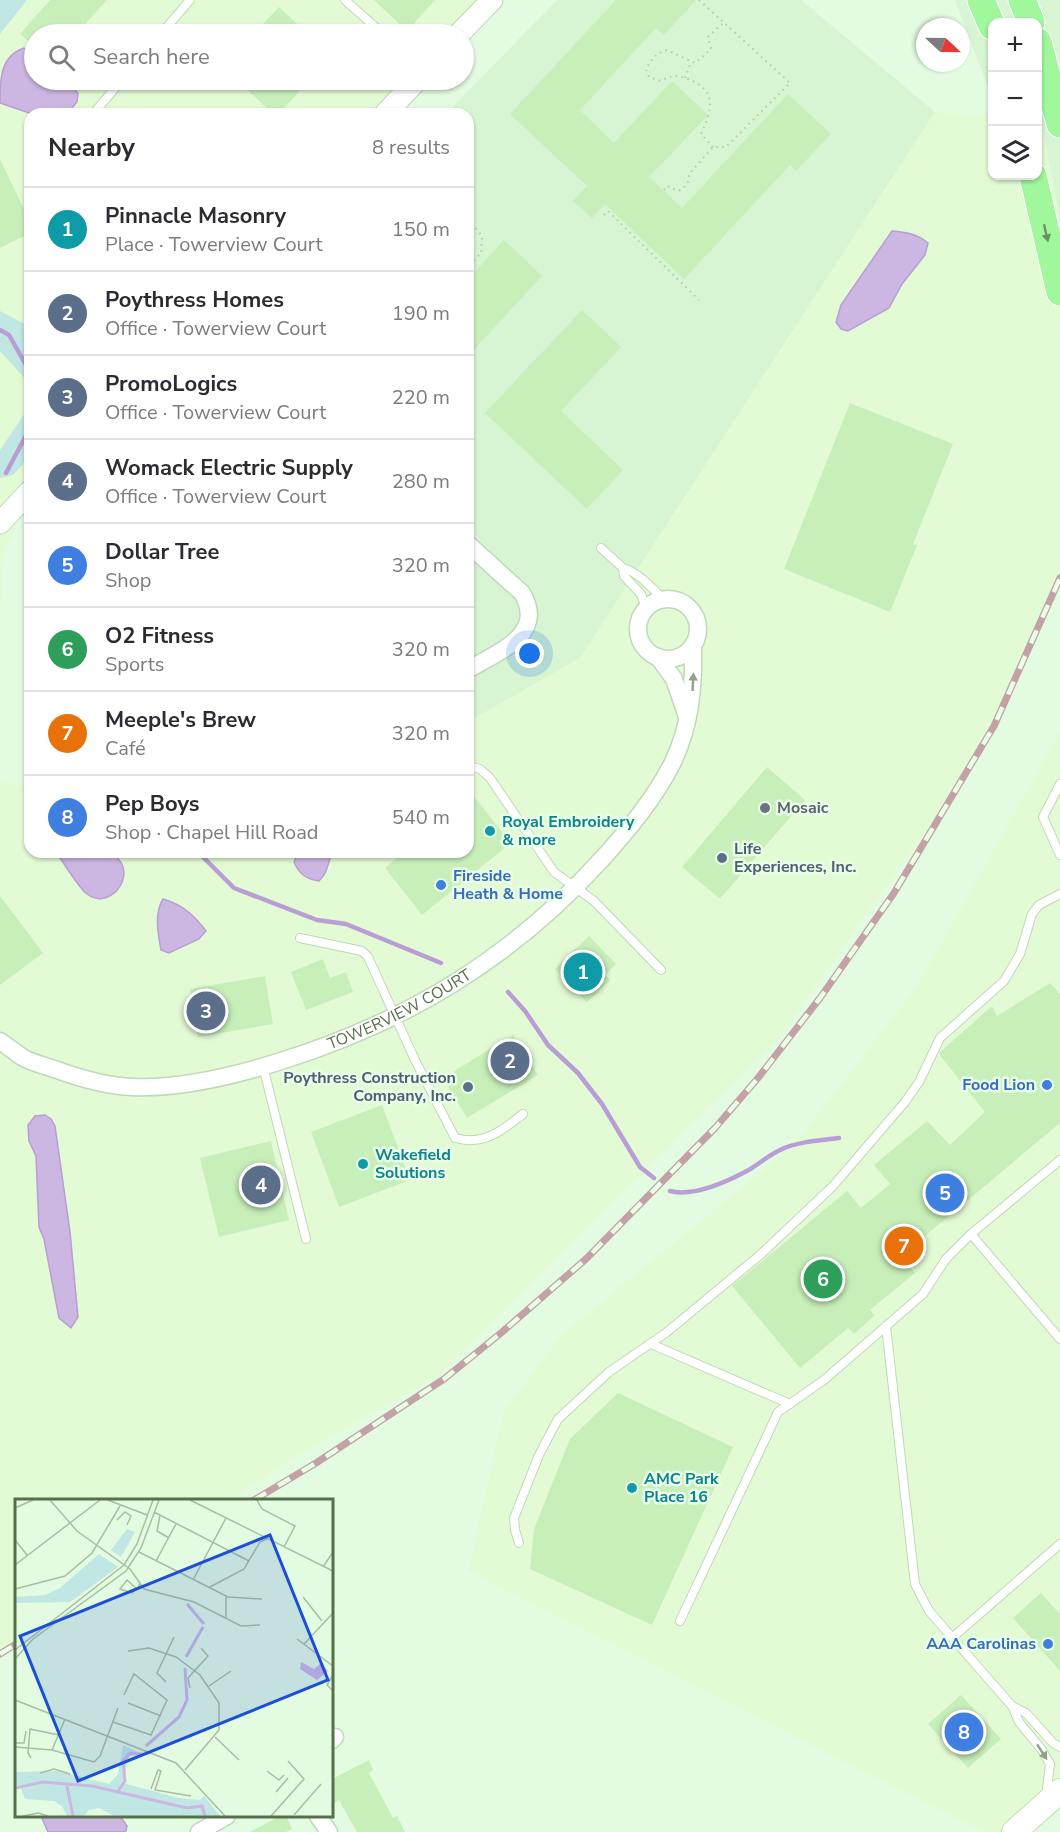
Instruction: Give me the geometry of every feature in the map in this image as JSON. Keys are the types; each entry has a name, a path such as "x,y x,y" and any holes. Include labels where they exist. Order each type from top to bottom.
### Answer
{"main road":[{"path":"981,0 989,18"},
{"path":"1022,0 1029,18"},
{"path":"1042,57 1060,124"},
{"path":"1034,180 1060,292"},
{"path":"1014,1832 1052,1798"}],"street":[{"path":"469,24 492,0"},
{"path":"391,108 408,90"},
{"path":"0,523 24,497"},
{"path":"474,549 522,593 530,613 528,625 521,636 474,666"},
{"path":"663,599 673,599 690,608 696,616 698,626 693,645 678,657 668,659 658,657 643,645 638,626 640,617 646,608 663,599"},
{"name":"TOWERVIEW COURT","path":"0,1041 24,1058 93,1082 134,1087 174,1084 220,1077 263,1066 345,1039 443,991 484,964 528,930 576,888 623,835 659,787 673,761 688,718 694,685 693,645"},
{"path":"658,657 674,679 688,718"},
{"path":"199,1832 224,1817"},
{"path":"319,1817 329,1832"}],"lane":[{"path":"170,24 190,0"},
{"path":"345,0 373,24"},
{"path":"98,108 113,90"},
{"path":"601,548 622,568 640,578 663,599"},
{"path":"622,568 624,576 641,594 646,608"},
{"path":"474,768 480,769 490,778 554,872 594,901 661,970"},
{"path":"1060,784 1043,817 1060,855"},
{"path":"519,1543 514,1518 552,1427 564,1412 609,1372 651,1344 760,1255 833,1186 905,1102 919,1082 940,1038 1004,981 1020,954 1032,914 1039,905 1060,894"},
{"path":"300,938 362,951 368,957 415,1060 455,1138 477,1141 496,1135 523,1114"},
{"path":"263,1066 306,1239"},
{"path":"680,1621 778,1412 824,1380 923,1294 946,1259 971,1234 1060,1160"},
{"path":"971,1234 1060,1339"},
{"path":"886,1326 915,1584 929,1611 1012,1706 1019,1722 1042,1750 1050,1764 1052,1798"},
{"path":"651,1344 790,1404"},
{"path":"952,1637 1060,1544"},
{"path":"1012,1706 1026,1713 1053,1743 1060,1747"}],"path":[{"path":"699,0 790,83 726,147 713,147 701,134 710,114 708,93 698,82 670,75 661,81 649,76 646,69 653,57 667,50 691,62 701,60 711,49 708,37 723,23"},
{"path":"685,78 691,62"},
{"path":"664,190 668,186 678,191 685,188 689,181 689,174 713,147"},
{"path":"604,215 608,212 699,300"},
{"path":"474,226 482,236 481,253 474,261"}],"shaded area":[{"path":"0,0 477,0 455,24 24,24 24,90 395,90 378,108 24,108 24,494 15,504 14,537 4,548 0,625"},
{"path":"0,0 27,0 0,34"},
{"path":"557,0 801,0 935,112 580,658 474,719 474,108 452,108 469,90 474,90 474,85"},
{"path":"955,0 1060,0 1060,380 1038,180 1042,180 1042,18 988,18 988,87 970,39 970,18 962,18"},
{"path":"24,48 24,90 75,90 78,93 77,102 72,108 24,108 24,111 0,103 3,70 10,57"},
{"path":"935,112 988,117 988,180 1042,180 1042,125 1060,217 1060,588 981,753 780,1037 440,1375 294,1458 231,1499 15,1499 15,1641 0,1651 0,780 24,788 24,858 474,858 474,719 580,658"},
{"path":"892,231 920,237 928,243 925,255 902,284 889,308 848,331 841,329 836,322 841,305"},
{"path":"0,311 24,324 24,377 0,351"},
{"path":"24,414 24,463 13,475 0,478 0,450"},
{"path":"1060,732 1060,1791 1014,1832 983,1832 468,1571 504,1411 561,1335 796,1143 917,986"},
{"path":"60,858 117,858 123,868 124,877 120,886 105,898 96,898 87,894"},
{"path":"296,858 330,858 325,874 319,881 310,879 301,873 294,862"},
{"path":"163,899 188,911 206,931 199,939 169,953 161,950 158,930 158,911"},
{"path":"45,1115 55,1126 70,1232 78,1317 71,1328 59,1318 44,1239 39,1227 36,1156 29,1141 28,1125 35,1116"},
{"path":"41,1817 121,1817 127,1826 126,1831 122,1832 48,1832"}],"building":[{"path":"50,0 107,0 85,24 29,24"},
{"path":"374,0 435,0 413,24 400,24"},
{"path":"616,0 696,0 664,35 656,28 580,110 614,143 672,81 708,115 649,177 682,208 788,94 831,134 796,171 790,165 684,279 605,204 592,218 573,201 587,186 510,114"},
{"path":"279,7 297,24 263,24"},
{"path":"248,90 301,90 284,108 267,108"},
{"path":"0,159 24,209 24,236 0,248"},
{"path":"504,240 542,276 474,350 474,272"},
{"path":"582,310 621,347 561,411 623,470 587,509 485,413"},
{"path":"850,403 953,444 913,544 917,545 890,612 784,569"},
{"path":"767,767 805,800 720,899 682,867"},
{"path":"474,797 511,843 422,915 385,868 397,858 474,858"},
{"path":"0,896 43,953 0,985"},
{"path":"589,936 616,964 605,975 610,980 587,1002 555,969"},
{"path":"323,959 330,978 346,972 353,992 306,1010 291,972"},
{"path":"265,976 273,1024 198,1037 190,989"},
{"path":"1050,983 1060,994 1060,1123 901,1256 915,1273 870,1310 875,1315 854,1334 848,1328 800,1368 732,1286 847,1191 861,1208 890,1184 874,1165 927,1121 950,1145 985,1112 939,1054 940,1052 992,1006 997,1016"},
{"path":"513,1035 538,1075 467,1118 443,1078"},
{"name":"Wakefield Solutions","path":"382,1105 410,1180 339,1207 311,1132"},
{"path":"271,1141 289,1220 219,1237 200,1158"},
{"name":"AMC Park Place 16","path":"618,1393 733,1447 652,1625 530,1569 534,1529 570,1439"},
{"name":"AAA Carolinas","path":"1041,1593 1060,1614 1060,1671 1013,1618"},
{"path":"961,1695 1001,1739 968,1768 928,1724"},
{"path":"369,1760 373,1770 369,1773 393,1818 397,1816 405,1832 357,1832 339,1800 333,1804 333,1778"},
{"path":"278,1817 287,1817 292,1829 286,1832 250,1832"}],"waterway":[{"path":"0,330 9,335 24,361"},
{"path":"6,473 24,439"},
{"path":"204,858 234,888 317,920 346,924 441,963"},
{"path":"508,992 525,1011 548,1045 578,1073 602,1104 640,1167 654,1178"},
{"path":"670,1191 688,1192 708,1188 745,1172 786,1147 839,1138"}],"railway":[{"path":"256,1499 316,1463 444,1379 501,1333 586,1259 715,1128 758,1078 820,998 894,893 994,726 1060,578"},
{"path":"0,1654 15,1645"}],"place":[{"name":"Mosaic","path":"765,808"},
{"name":"Royal Embroidery & more","path":"490,831"},
{"name":"Life Experiences, Inc.","path":"722,858"},
{"name":"Fireside Heath & Home","path":"441,885"},
{"name":"Pinnacle Masonry","path":"583,972"},
{"name":"PromoLogics","path":"206,1011"},
{"name":"Poythress Homes","path":"510,1061"},
{"name":"Food Lion","path":"1047,1085"},
{"name":"Poythress Construction Company, Inc.","path":"468,1087"},
{"name":"Wakefield Solutions","path":"363,1164"},
{"name":"Womack Electric Supply","path":"261,1185"},
{"name":"Dollar Tree","path":"945,1193"},
{"name":"Meeple's Brew","path":"904,1246"},
{"name":"O2 Fitness","path":"823,1279"},
{"name":"AMC Park Place 16","path":"632,1488"},
{"name":"AAA Carolinas","path":"1048,1644"},
{"name":"Pep Boys","path":"964,1732"}]}
